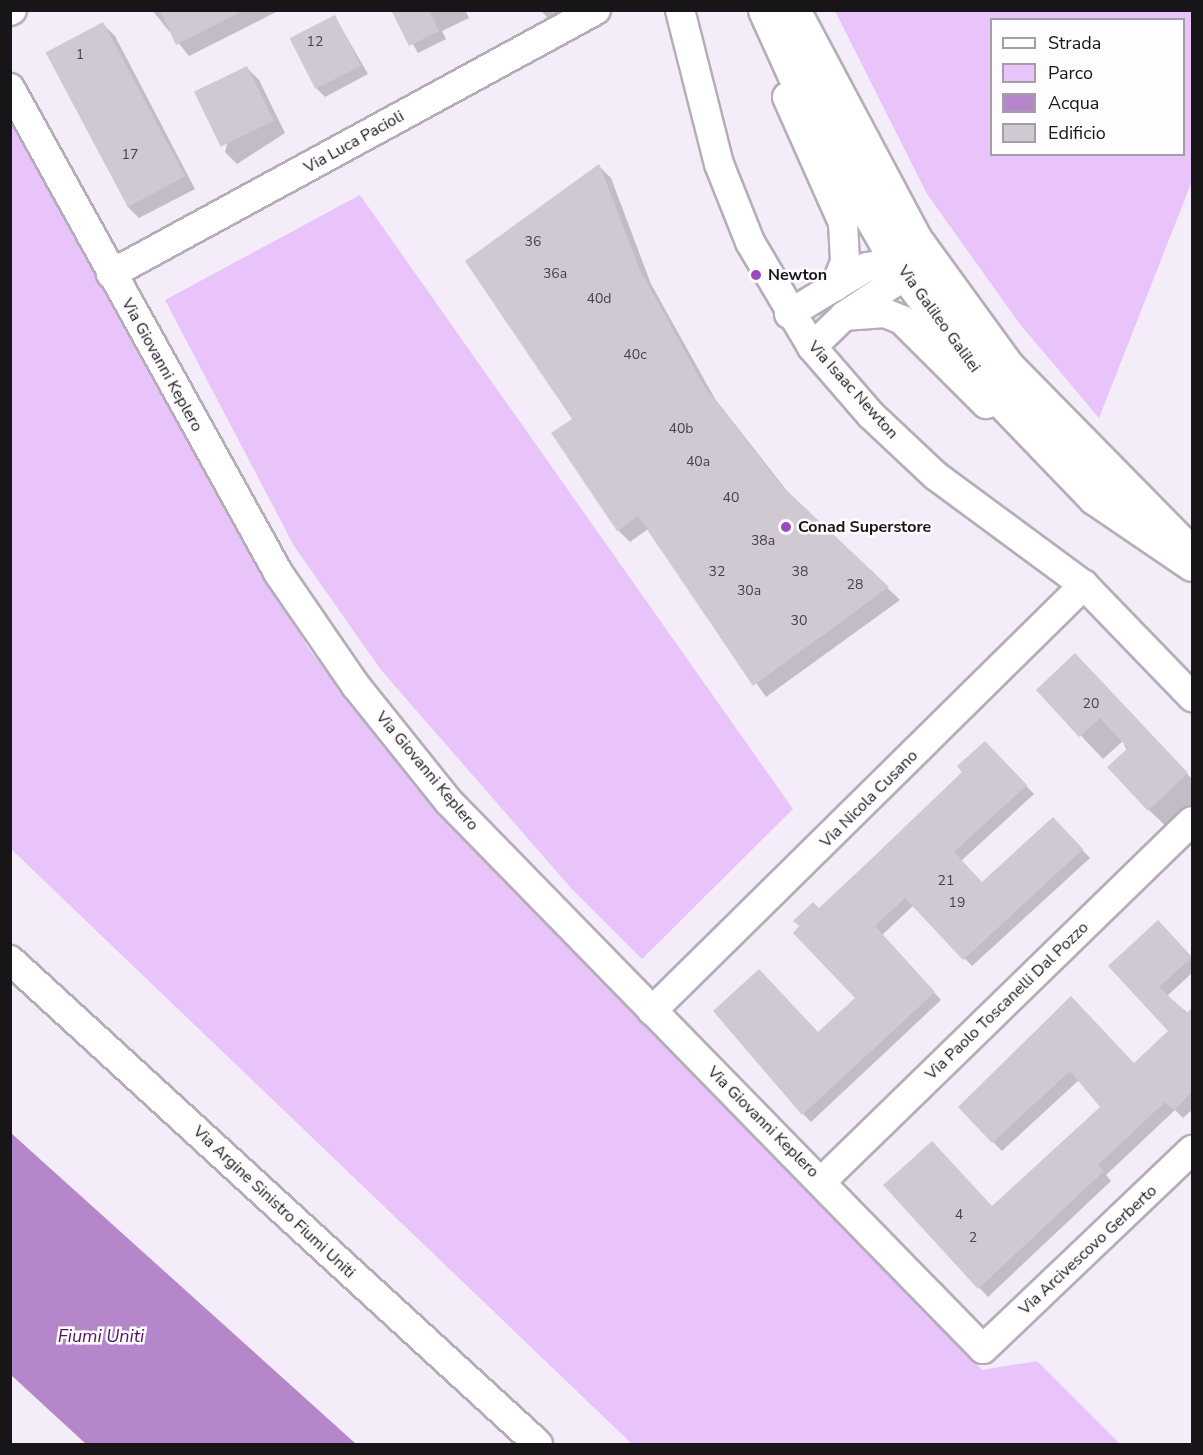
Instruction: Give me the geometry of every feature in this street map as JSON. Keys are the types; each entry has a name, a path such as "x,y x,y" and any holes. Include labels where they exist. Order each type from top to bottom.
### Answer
{"main road":[{"name":"Via Galileo Galilei","path":"765,10 814,118 897,262 991,390 1095,498 1192,564"},
{"name":"Via Galileo Galilei","path":"793,10 845,112 914,238 1007,366 1192,555"}],"street":[{"name":"Via Luca Pacioli","path":"111,274 596,10"},
{"name":"Via Isaac Newton","path":"680,10 719,164 750,242 789,314 812,347 871,416 936,476 1084,585 1192,697"},
{"path":"749,10 843,223 846,262 835,287"},
{"name":"Via Giovanni Keplero","path":"10,88 279,574 356,686 449,802 652,1011 822,1181 983,1349"},
{"path":"812,347 844,316 892,284 898,277 899,243 847,142 845,112"},
{"path":"789,314 867,267 897,262 927,277 985,356 1007,366"},
{"path":"844,316 885,313 902,320 928,341 1035,458 1095,498"},
{"name":"Via Nicola Cusano","path":"652,1011 1084,585"},
{"name":"Via Paolo Toscanelli Dal Pozzo","path":"822,1181 1192,821"},
{"name":"Via Argine Sinistro Fiumi Uniti","path":"10,960 538,1444"},
{"name":"Via Arcivescovo Gerberto","path":"983,1349 1192,1150"}],"green space":[{"path":"835,11 1192,11 1192,181 1099,418 1019,323 927,194"},
{"path":"10,119 308,648 430,802 982,1370 1037,1361 1120,1444 632,1444 11,849"},
{"path":"360,195 793,809 642,959 571,888 381,670 294,546 165,300"}],"water":[{"name":"Fiumi Uniti","path":"11,1133 356,1444 86,1444 11,1375"}],"building":[{"path":"160,10 244,10 176,45"},
{"path":"391,10 429,10 439,31 409,46"},
{"path":"335,15 361,66 315,89 290,38"},
{"path":"103,22 185,177 128,207 46,53"},
{"path":"247,66 274,121 221,147 194,92"},
{"path":"599,164 640,270 704,386 781,485 889,587 753,686 638,516 617,531 551,433 572,419 465,261"},
{"path":"1075,653 1188,773 1148,811 1107,767 1128,748 1100,718 1079,737 1036,690"},
{"path":"985,741 1027,785 954,852 982,882 1053,817 1083,849 963,960 905,898 875,926 935,992 802,1115 713,1011 759,969 818,1032 855,998 793,933 799,926 793,921 813,902 819,908 866,864 962,772 957,766"},
{"path":"1158,920 1192,957 1159,987 1187,1013 1192,1008 1192,1092 1174,1110 1165,1102 1098,1165 1104,1171 978,1289 883,1185 932,1141 992,1206 1100,1107 1070,1071 992,1143 958,1107 1071,996 1134,1063 1168,1031 1108,966"}],"place":[{"name":"Newton","path":"756,275"},
{"name":"Conad Superstore","path":"786,527"}]}
